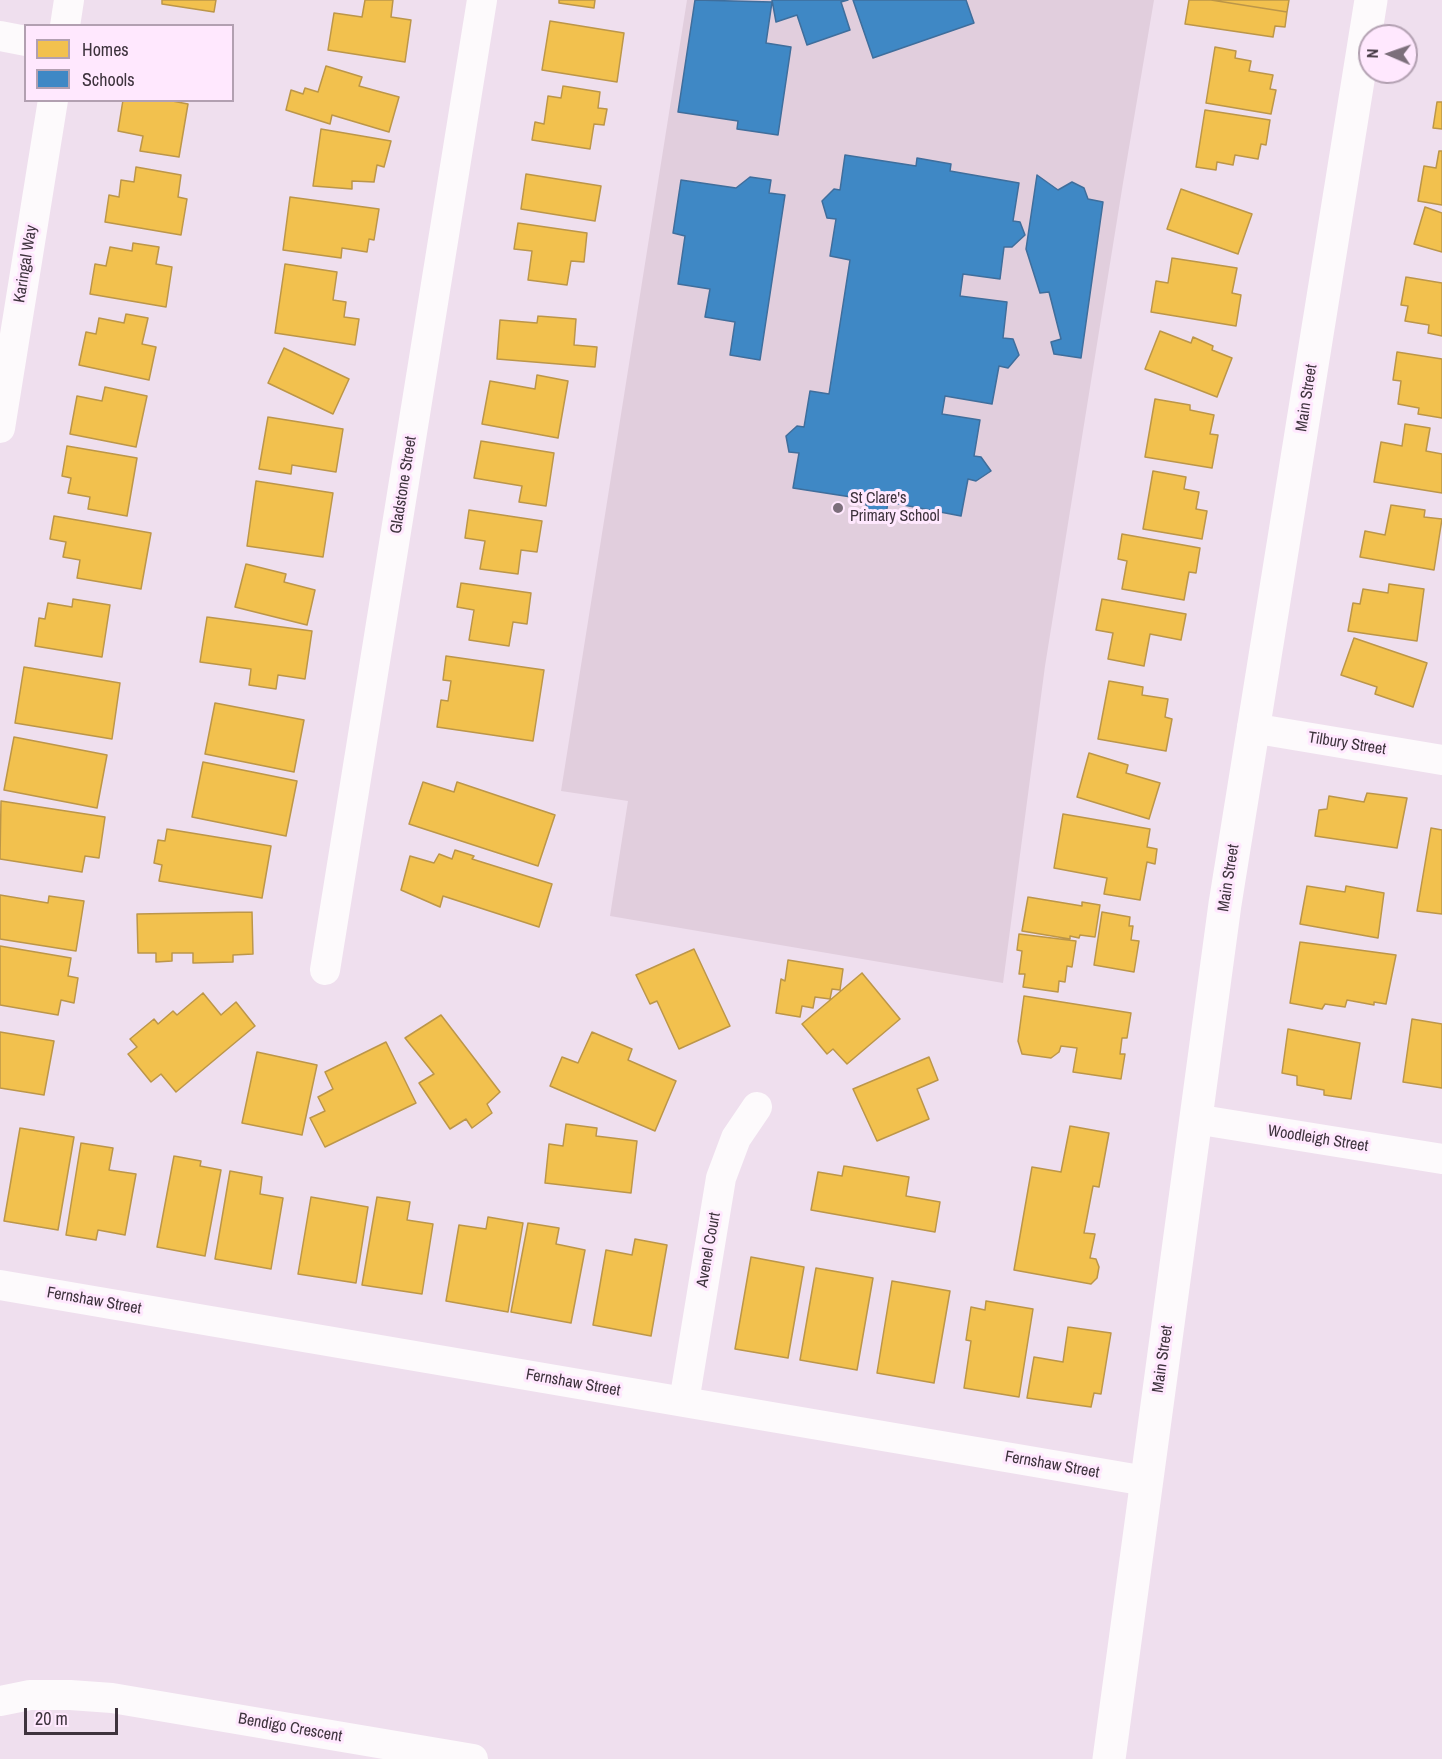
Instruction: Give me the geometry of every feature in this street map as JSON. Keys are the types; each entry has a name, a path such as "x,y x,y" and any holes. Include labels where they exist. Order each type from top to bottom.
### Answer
{"street":[{"path":"65,24 69,0"},
{"name":"Gladstone Street","path":"326,969 482,0"},
{"name":"Main Street","path":"1109,1759 1225,904 1371,0"},
{"path":"0,36 24,40"},
{"name":"Karingal Way","path":"0,428 53,102"},
{"name":"Tilbury Street","path":"1252,728 1442,760"},
{"name":"Avenel Court","path":"684,1402 721,1178 736,1138 757,1107"},
{"name":"Woodleigh Street","path":"1195,1119 1442,1160"},
{"name":"Fernshaw Street","path":"0,1285 1146,1481"},
{"name":"Bendigo Crescent","path":"0,1701 30,1695 112,1698 473,1759"}],"shaded area":[{"name":"St Clare's Primary School","path":"687,0 1154,0 1045,666 1003,983 610,916 628,801 561,791"}],"building: Homes":[{"path":"162,0 216,0 214,12 162,4"},
{"path":"365,0 393,0 391,17 411,20 405,62 328,50 334,13 362,17"},
{"path":"559,0 595,0 594,8 559,3"},
{"path":"1189,0 1211,0 1287,12 1285,27 1275,26 1273,37 1185,24"},
{"path":"1211,0 1289,0 1287,12"},
{"path":"550,21 624,33 617,82 542,70"},
{"path":"1215,47 1236,51 1235,58 1251,61 1249,71 1273,75 1270,89 1276,90 1271,114 1206,103"},
{"path":"326,66 362,77 359,86 399,97 389,132 332,115 330,124 286,110 291,90 303,94 305,88 318,92"},
{"path":"563,86 600,92 598,108 607,109 604,125 594,124 590,149 532,140 535,122 544,124 548,96 561,98"},
{"path":"123,102 188,104 179,157 140,151 143,136 118,131"},
{"path":"1437,102 1442,102 1442,129 1433,128"},
{"path":"1205,110 1270,120 1266,145 1261,144 1258,159 1235,155 1233,165 1217,162 1216,170 1196,167"},
{"path":"321,129 391,141 384,167 377,165 374,182 352,181 352,189 313,186"},
{"path":"1439,151 1442,151 1442,205 1418,201 1424,166 1436,168"},
{"path":"136,167 181,175 178,197 187,199 181,235 105,222 109,195 119,197 121,180 134,182"},
{"path":"526,174 601,186 595,221 521,209"},
{"path":"1181,189 1252,214 1238,254 1167,229"},
{"path":"290,197 379,209 374,240 369,239 367,252 342,248 341,258 283,250"},
{"path":"1425,207 1442,213 1442,252 1414,244"},
{"path":"518,223 587,233 584,262 571,261 567,285 528,280 532,251 514,249"},
{"path":"133,243 159,247 156,264 172,267 166,307 90,294 95,264 106,266 110,247 132,251"},
{"path":"1172,258 1237,268 1232,293 1241,295 1236,326 1151,312 1156,281 1168,283"},
{"path":"285,264 337,272 333,300 346,302 344,317 359,319 355,345 275,333"},
{"path":"1406,277 1442,283 1442,336 1428,333 1429,325 1405,321 1408,306 1401,305"},
{"path":"126,314 148,318 142,344 156,347 149,380 79,365 86,332 96,334 99,318 124,323"},
{"path":"538,316 576,319 574,345 597,347 595,367 497,359 500,320 537,323"},
{"path":"1160,331 1191,343 1193,337 1213,346 1212,350 1232,358 1217,397 1145,369"},
{"path":"284,348 349,379 333,414 268,383"},
{"path":"1397,352 1442,359 1442,418 1418,414 1419,408 1398,404 1401,381 1393,380"},
{"path":"537,375 568,381 558,438 482,424 490,381 535,389"},
{"path":"105,387 147,396 136,447 70,434 77,396 102,401"},
{"path":"1155,399 1190,405 1190,410 1214,415 1210,434 1218,435 1212,468 1145,457"},
{"path":"268,417 343,429 336,472 292,465 291,474 259,469"},
{"path":"1405,424 1430,428 1426,451 1442,454 1442,493 1374,482 1381,442 1402,446"},
{"path":"481,441 554,453 546,506 519,502 522,486 474,478"},
{"path":"67,446 137,458 127,516 88,509 90,497 68,493 71,478 62,476"},
{"path":"1153,471 1186,477 1184,489 1199,492 1196,509 1207,511 1202,539 1143,529"},
{"path":"256,481 333,493 323,557 247,546"},
{"path":"1391,505 1425,510 1424,517 1442,519 1434,570 1360,557 1365,531 1385,535"},
{"path":"469,510 542,521 537,552 521,550 518,574 480,569 485,541 465,538"},
{"path":"54,516 151,533 141,589 77,578 80,560 63,557 66,542 50,539"},
{"path":"1122,534 1200,548 1196,573 1189,572 1184,600 1122,589 1127,561 1118,559"},
{"path":"246,564 286,574 284,582 315,590 307,625 235,607"},
{"path":"461,583 531,593 527,624 513,622 509,646 469,640 474,610 457,607"},
{"path":"1389,584 1424,589 1417,641 1348,631 1353,603 1360,604 1363,589 1388,593"},
{"path":"73,599 110,605 102,657 35,646 39,618 45,619 48,603 72,607"},
{"path":"1102,599 1186,614 1181,640 1150,634 1144,666 1108,659 1113,633 1096,630"},
{"path":"207,617 312,631 305,679 278,675 276,689 249,685 251,669 200,662"},
{"path":"1354,638 1427,663 1413,707 1375,694 1377,687 1341,675"},
{"path":"446,656 544,670 533,741 437,727 441,700 448,701 451,681 443,680"},
{"path":"24,667 120,683 112,739 15,723"},
{"path":"1109,681 1143,687 1142,695 1168,699 1165,717 1172,719 1166,751 1098,739"},
{"path":"215,703 304,720 294,772 205,754"},
{"path":"14,737 107,755 97,808 4,790"},
{"path":"1089,753 1128,765 1126,773 1160,783 1149,819 1077,797"},
{"path":"203,762 297,781 286,836 192,817"},
{"path":"423,782 454,792 457,782 555,815 538,866 409,824"},
{"path":"1367,793 1407,798 1397,848 1315,836 1319,810 1327,809 1329,796 1364,802"},
{"path":"1,801 105,817 99,858 85,856 82,872 0,859"},
{"path":"1063,814 1150,829 1147,847 1157,849 1155,864 1147,862 1140,900 1104,894 1107,878 1054,868"},
{"path":"1431,828 1442,830 1442,914 1417,911"},
{"path":"167,829 271,846 262,898 159,881 162,865 154,863 158,840 165,841"},
{"path":"455,850 474,856 472,859 552,884 539,927 443,896 440,907 401,890 410,856 434,863 439,854 452,859"},
{"path":"1307,886 1345,892 1346,886 1384,893 1378,938 1300,924"},
{"path":"0,895 48,903 49,896 84,901 76,951 0,939"},
{"path":"1028,897 1082,906 1082,902 1100,905 1095,937 1080,935 1079,938 1070,936 1070,939 1022,931"},
{"path":"252,912 253,954 233,955 233,962 193,963 193,953 172,953 172,961 156,962 156,953 138,953 137,914"},
{"path":"1102,912 1130,917 1129,926 1133,926 1131,940 1139,941 1134,972 1094,965"},
{"path":"1019,934 1076,941 1072,967 1067,966 1065,982 1059,981 1058,992 1023,987 1025,974 1019,974 1022,951 1017,950"},
{"path":"1300,942 1396,955 1386,1004 1374,1002 1374,1005 1347,1000 1345,1007 1325,1004 1322,1009 1290,1003"},
{"path":"0,946 71,958 68,976 78,978 74,1003 61,1000 58,1015 0,1005"},
{"path":"694,949 730,1026 679,1049 657,1001 650,1004 636,975"},
{"path":"788,960 843,969 840,990 832,989 830,999 815,997 813,1008 802,1006 800,1017 776,1013 781,979 785,981"},
{"path":"862,973 900,1019 847,1064 833,1049 827,1054 802,1024"},
{"path":"203,993 221,1015 236,1002 255,1026 176,1092 161,1074 151,1082 128,1054 137,1047 130,1039 154,1019 158,1024 173,1011 177,1015"},
{"path":"1024,996 1131,1013 1127,1038 1122,1038 1120,1054 1125,1054 1121,1079 1073,1072 1077,1048 1061,1046 1059,1052 1051,1058 1022,1054 1018,1041"},
{"path":"441,1015 500,1092 487,1104 492,1113 472,1128 466,1119 450,1129 419,1083 434,1074 405,1038"},
{"path":"1412,1019 1442,1024 1442,1088 1403,1082"},
{"path":"1288,1029 1360,1043 1351,1099 1324,1095 1324,1090 1297,1085 1297,1076 1282,1073"},
{"path":"0,1032 54,1041 44,1095 0,1088"},
{"path":"592,1032 632,1049 628,1060 676,1081 655,1131 550,1086 562,1057 578,1063"},
{"path":"386,1042 416,1103 325,1147 310,1118 325,1111 318,1097 333,1089 325,1072"},
{"path":"257,1052 317,1065 302,1135 242,1123"},
{"path":"929,1057 938,1080 917,1089 929,1119 877,1141 853,1089"},
{"path":"566,1124 597,1128 596,1136 637,1141 631,1193 545,1183 549,1144 563,1146"},
{"path":"1070,1126 1109,1133 1099,1187 1093,1186 1084,1233 1095,1234 1090,1258 1096,1259 1099,1267 1097,1278 1091,1284 1014,1270 1032,1167 1061,1172"},
{"path":"20,1128 74,1137 58,1230 4,1221"},
{"path":"81,1143 113,1148 109,1170 136,1174 125,1235 98,1230 96,1240 66,1235"},
{"path":"174,1156 201,1161 200,1166 221,1170 205,1256 157,1247"},
{"path":"844,1166 909,1177 906,1196 940,1202 935,1232 811,1210 818,1172 842,1176"},
{"path":"230,1171 262,1177 260,1194 283,1198 271,1269 215,1259"},
{"path":"311,1197 368,1207 356,1283 298,1274"},
{"path":"377,1197 410,1202 407,1220 433,1224 422,1294 362,1285"},
{"path":"488,1217 523,1223 508,1312 446,1301 459,1225 486,1229"},
{"path":"528,1223 559,1228 556,1244 585,1250 571,1323 511,1312"},
{"path":"635,1239 667,1245 651,1336 593,1325 606,1250 632,1255"},
{"path":"751,1257 804,1267 788,1358 735,1349"},
{"path":"816,1268 873,1278 857,1370 800,1360"},
{"path":"892,1281 950,1291 934,1383 877,1373"},
{"path":"986,1301 1033,1309 1019,1397 964,1388 971,1341 966,1340 971,1307 985,1310"},
{"path":"1068,1327 1111,1333 1101,1394 1094,1393 1091,1407 1027,1398 1034,1357 1063,1362"}],"building: Schools":[{"path":"695,0 772,2 766,43 791,47 778,135 737,129 738,121 678,112"},
{"path":"772,0 848,0 841,2 850,30 807,45 797,15 776,22"},
{"path":"853,0 966,0 974,23 873,58"},
{"path":"845,155 916,166 917,158 951,164 950,171 1019,183 1013,221 1020,222 1025,235 1012,247 1004,247 1000,279 963,274 960,296 1007,302 1003,338 1013,339 1019,355 1008,368 999,366 992,404 945,396 942,414 980,420 974,456 981,457 991,471 976,481 968,479 961,516 888,502 886,515 872,521 864,499 793,488 799,453 789,452 786,436 797,426 804,427 810,391 829,394 850,260 830,256 836,219 827,218 822,201 834,189 840,190"},
{"path":"1037,175 1058,190 1072,182 1084,188 1088,199 1103,202 1081,358 1054,354 1051,342 1061,339 1049,292 1040,293 1026,249"},
{"path":"750,177 771,180 769,193 785,195 760,360 730,355 735,322 705,317 710,289 678,284 685,236 673,233 681,180 736,188"}],"place":[{"name":"St Clare's Primary School","path":"838,508"}]}
